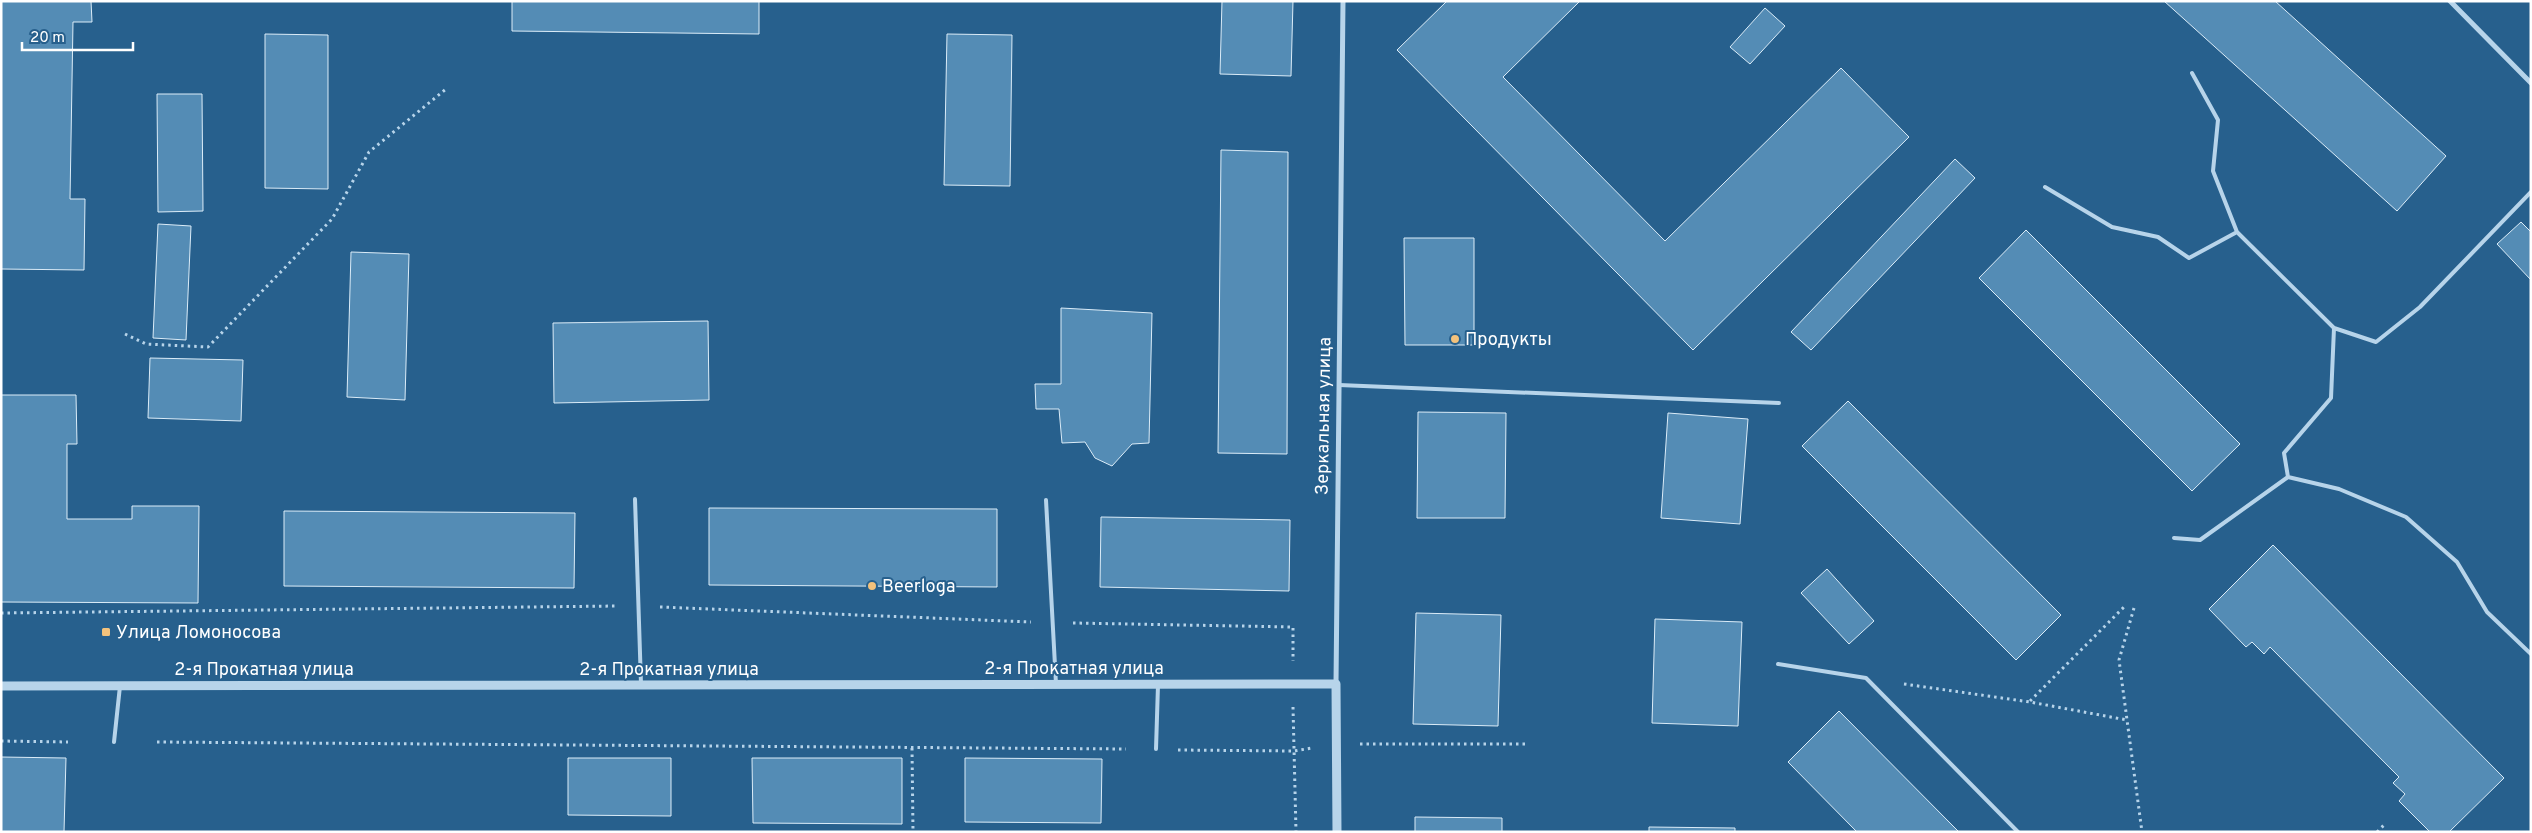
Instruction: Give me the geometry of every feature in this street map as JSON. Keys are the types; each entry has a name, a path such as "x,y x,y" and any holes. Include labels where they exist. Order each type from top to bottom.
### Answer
{"street":[{"name":"Зеркальная улица","path":"1337,832 1336,684 1343,1"},
{"path":"2450,1 2531,83"},
{"name":"2-я Прокатная улица","path":"1,686 1336,684"}],"lane":[{"path":"2192,73 2218,120 2213,171 2237,232 2334,328 2376,342 2420,307 2531,192"},
{"path":"2045,187 2112,227 2158,237 2189,258 2237,232"},
{"path":"2288,477 2284,453 2331,398 2334,328"},
{"path":"1339,386 1779,403"},
{"path":"2174,538 2200,540 2288,477 2339,489 2406,517 2457,562 2487,612 2531,654"},
{"path":"635,499 641,685"},
{"path":"1046,500 1056,684"},
{"path":"1778,664 1866,678 2018,832"},
{"path":"1156,749 1158,685"},
{"path":"114,742 120,686"}],"path":[{"path":"125,334 146,344 208,347 332,219 369,152 446,88"},
{"path":"1,613 638,606 1053,622 1292,628 1296,832"},
{"path":"2030,702 2124,607"},
{"path":"2134,608 2119,660 2142,832"},
{"path":"1866,678 2030,702 2127,720"},
{"path":"1,741 68,742"},
{"path":"157,742 1126,749"},
{"path":"1175,750 1294,751 1336,744 1526,744"},
{"path":"912,748 913,832"},
{"path":"2377,832 2386,823"}],"building":[{"path":"1,1 91,1 92,22 73,22 70,199 85,199 84,270 1,269"},
{"path":"512,1 759,1 759,34 512,31"},
{"path":"1222,1 1293,1 1291,76 1220,74"},
{"path":"1447,1 1580,1 1503,77 1665,241 1841,68 1909,137 1693,350 1397,50"},
{"path":"2164,1 2275,1 2446,156 2397,211"},
{"path":"1765,8 1785,26 1750,64 1730,47"},
{"path":"265,34 328,35 328,189 265,188"},
{"path":"947,34 1012,35 1010,186 944,185"},
{"path":"157,94 202,94 203,211 158,212"},
{"path":"1221,150 1288,152 1287,454 1218,453"},
{"path":"1955,159 1975,178 1811,350 1791,332"},
{"path":"2521,222 2531,232 2531,280 2497,244"},
{"path":"158,224 191,226 186,340 153,338"},
{"path":"2026,230 2240,444 2192,491 1979,278"},
{"path":"1404,238 1474,238 1474,345 1405,345"},
{"path":"351,252 409,254 405,400 347,397"},
{"path":"1061,308 1152,313 1149,443 1132,444 1112,466 1095,458 1085,442 1062,443 1059,409 1036,409 1035,384 1061,384"},
{"path":"708,321 709,400 554,403 553,323"},
{"path":"150,358 243,360 241,421 148,418"},
{"path":"1,395 76,395 77,444 67,444 67,519 132,519 132,506 199,506 198,603 1,602"},
{"path":"1848,401 2061,615 2016,660 1802,446"},
{"path":"1418,412 1506,413 1505,518 1417,518"},
{"path":"1668,413 1748,419 1740,524 1661,518"},
{"path":"709,508 997,509 997,587 709,585"},
{"path":"284,511 575,513 574,588 284,586"},
{"path":"1101,517 1290,520 1289,591 1100,587"},
{"path":"2273,545 2504,778 2449,832 2430,832 2399,801 2405,794 2393,783 2399,777 2270,647 2264,654 2252,642 2246,647 2209,609"},
{"path":"1827,569 1874,621 1849,644 1801,593"},
{"path":"1416,613 1501,615 1498,726 1413,724"},
{"path":"1655,619 1742,622 1738,726 1652,723"},
{"path":"1839,711 1959,832 1857,832 1788,762"},
{"path":"1,757 66,758 64,832 1,832"},
{"path":"568,758 671,758 671,816 568,815"},
{"path":"752,758 902,758 902,824 753,823"},
{"path":"965,758 1102,759 1101,823 965,822"},
{"path":"1415,817 1502,818 1502,832 1415,832"},
{"path":"1649,827 1735,828 1735,832 1649,832"}],"place":[{"name":"Продукты","path":"1455,339"},
{"name":"Beerloga","path":"872,586"},
{"name":"Улица Ломоносова","path":"106,632"}]}
